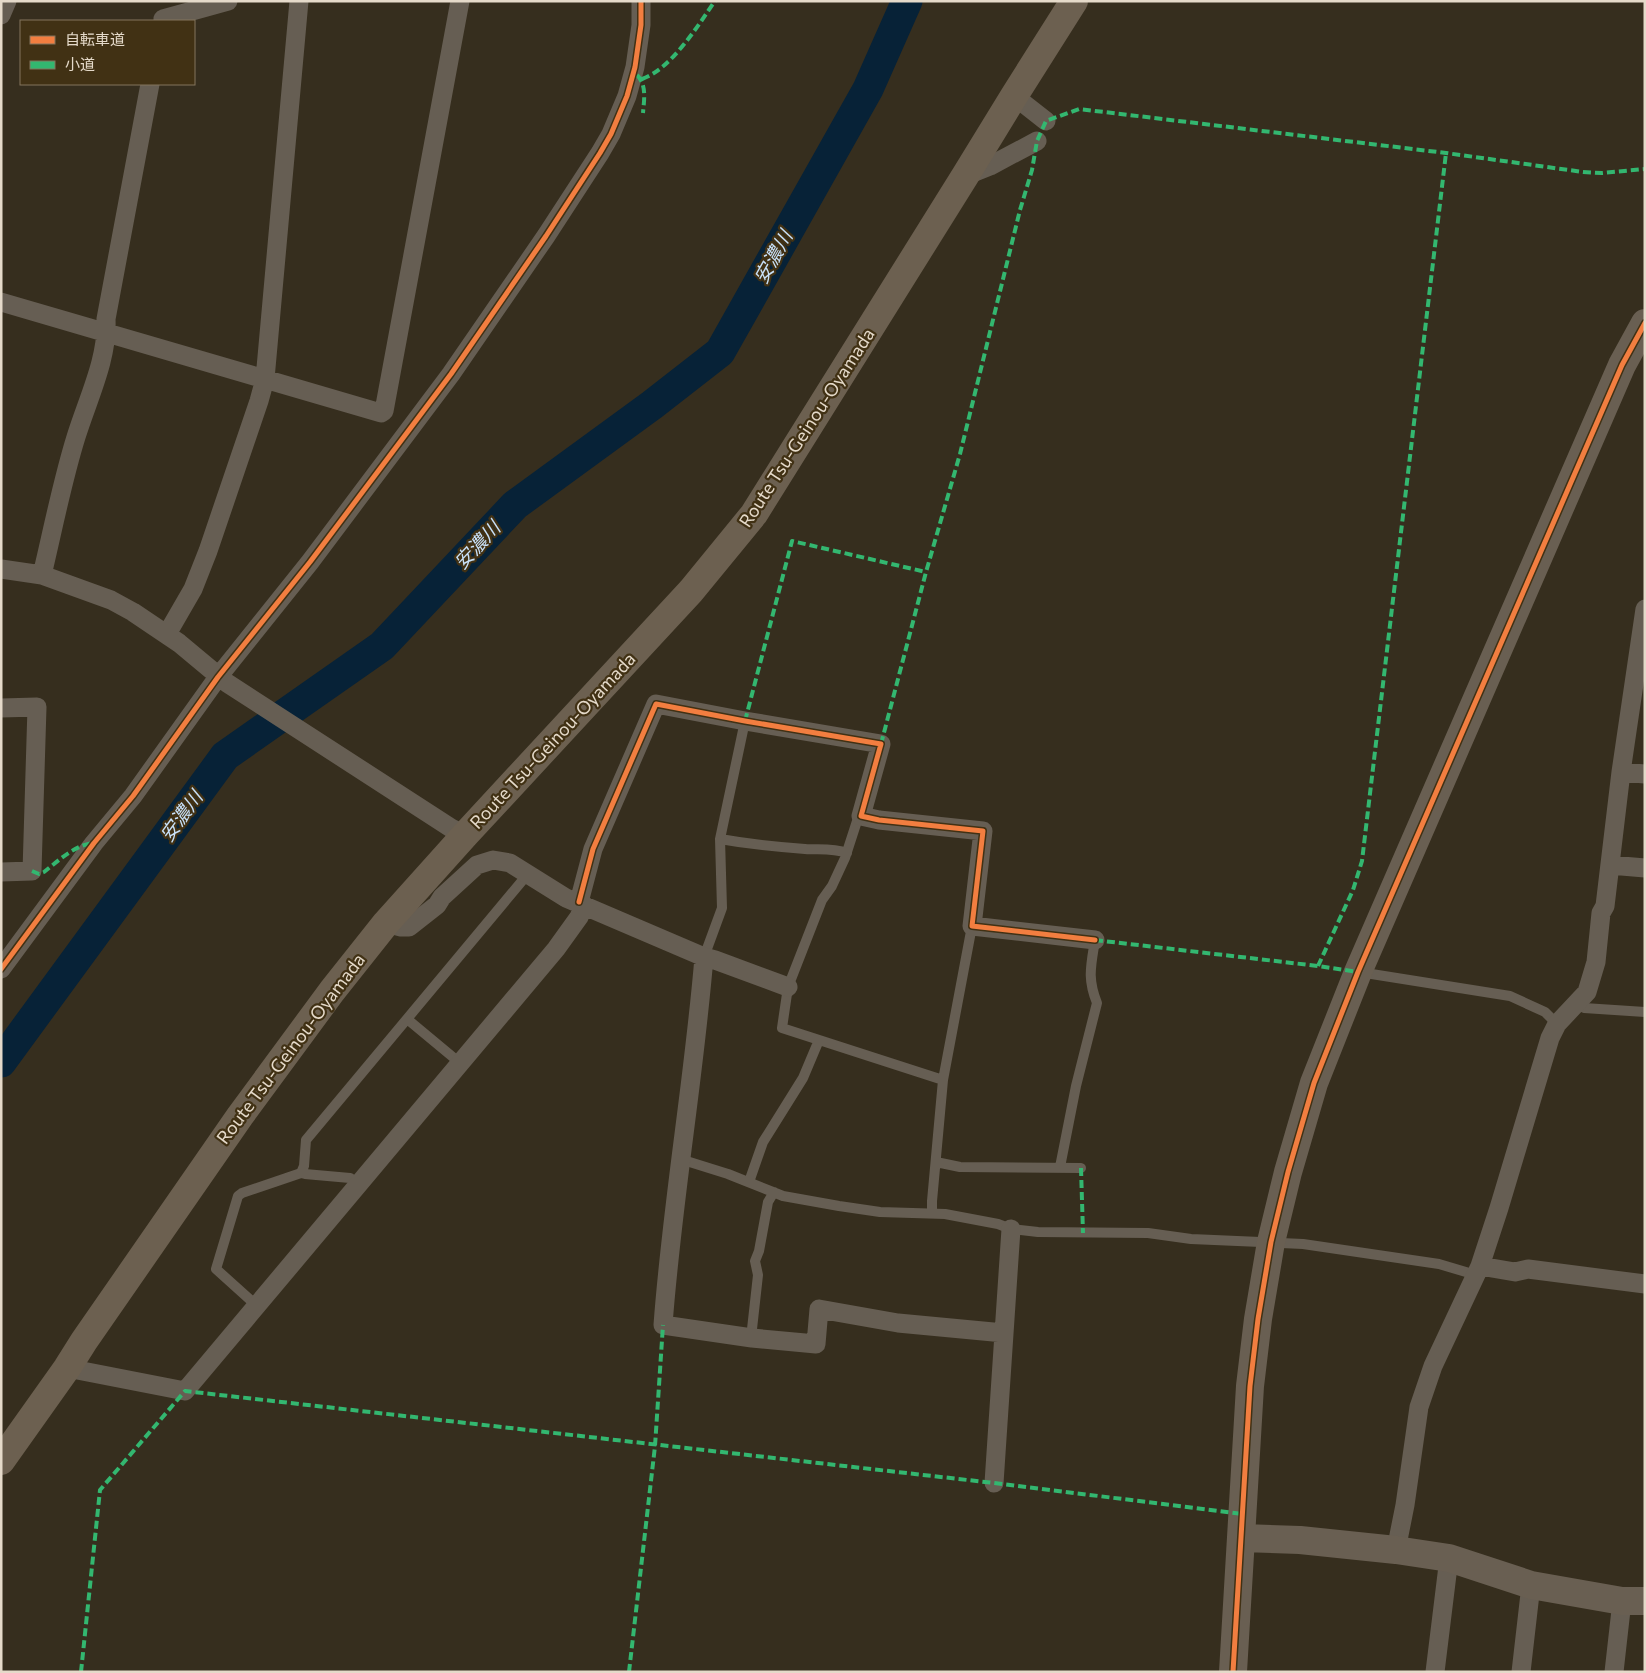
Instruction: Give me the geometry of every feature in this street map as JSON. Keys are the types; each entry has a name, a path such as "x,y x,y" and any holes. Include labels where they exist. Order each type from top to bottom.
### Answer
{"main road":[{"name":"Route Tsu-Geinou-Oyamada","path":"1,1461 240,1116 332,991 386,922 458,832 691,592 749,521 791,457 1074,1"}],"street":[{"path":"1,15 7,1"},
{"path":"164,14 228,1"},
{"path":"166,634 193,589 208,551 265,380 299,1"},
{"path":"1,302 381,414 384,411 460,1"},
{"path":"1,969 94,843 133,796 222,680 451,374 600,153 612,134 630,88 641,25 641,1"},
{"path":"42,575 74,445 97,375 107,333 106,318 150,85"},
{"path":"1014,96 1046,121"},
{"path":"965,176 990,166 1036,141"},
{"path":"1233,1672 1250,1386 1258,1318 1270,1242 1314,1083 1358,972 1622,365 1645,323"},
{"path":"1,569 42,575 111,600 133,612 179,643 222,680 458,832"},
{"path":"1396,1550 1405,1505 1419,1407 1433,1366 1478,1270 1500,1208 1550,1038 1557,1024 1587,992 1596,962 1601,913 1605,906 1621,772 1644,619"},
{"path":"67,1368 185,1391 556,949 579,917 593,849 656,704 881,744 861,816 880,820 984,831 972,926 1095,940"},
{"path":"1,708 37,707 32,871 1,872"},
{"path":"1621,772 1645,774"},
{"path":"386,922 401,927 409,927 438,905 442,898 477,865 489,860 510,864 566,898 704,957 788,987"},
{"path":"1610,865 1645,868"},
{"path":"704,957 700,1006 680,1160 662,1325 750,1338 816,1344 819,1309 898,1323 1004,1333"},
{"path":"994,1483 1011,1229"},
{"path":"1478,1270 1515,1272 1528,1269 1645,1284"},
{"path":"1242,1538 1300,1540 1396,1550 1449,1558 1531,1585 1634,1601 1614,1672"},
{"path":"1437,1671 1449,1558"},
{"path":"1521,1672 1531,1585"}],"lane":[{"path":"704,957 722,908 720,839 745,721"},
{"path":"861,816 857,821 832,886 822,900 788,987 782,1028 943,1080"},
{"path":"720,839 788,848 835,850 846,853"},
{"path":"301,1172 304,1166 306,1140 528,875"},
{"path":"932,1214 943,1080 972,926"},
{"path":"1060,1167 1076,1086 1097,1003 1093,993 1090,972 1095,940"},
{"path":"1358,972 1510,996 1545,1012 1557,1024"},
{"path":"1577,1002 1584,1008 1645,1012"},
{"path":"407,1019 460,1063"},
{"path":"749,1182 762,1142 803,1078 819,1040"},
{"path":"680,1160 749,1182 783,1196 872,1210 945,1214 998,1224 1011,1229 1038,1232 1148,1233 1191,1239 1303,1244 1478,1270"},
{"path":"936,1162 960,1167 1081,1168"},
{"path":"257,1306 216,1270 235,1200 242,1193 301,1172 350,1178 359,1184"},
{"path":"750,1338 758,1274 755,1260 759,1251 768,1202 774,1192"}],"waterway":[{"name":"安濃川","path":"1,1062 225,756 382,646 515,505 652,405 720,352 868,89 907,1"}],"marked path":[{"path":"642,79 653,74 673,57 715,1"},
{"path":"637,75 644,88 643,113"},
{"path":"881,744 926,572 960,454 1020,210 1032,170 1037,141 1046,121 1079,109 1446,153 1583,172 1602,173 1645,169"},
{"path":"1318,966 1353,890 1362,861 1446,153"},
{"path":"745,721 792,541 926,572"},
{"path":"32,871 39,874 44,872 74,850 94,843"},
{"path":"1095,940 1358,972"},
{"path":"1081,1168 1083,1233"},
{"path":"629,1672 655,1446 663,1325"},
{"path":"81,1672 100,1490 185,1391 994,1483 1243,1514"}],"cycle path":[{"path":"1,969 94,843 133,796 218,677 310,562 451,374 546,236 611,134 627,96 635,67 641,25 641,1"},
{"path":"1233,1672 1250,1386 1258,1319 1271,1242 1288,1172 1314,1083 1358,972 1622,365 1645,323"},
{"path":"579,902 593,849 656,704 881,744 861,816 879,820 983,831 972,926 1095,940"}]}
